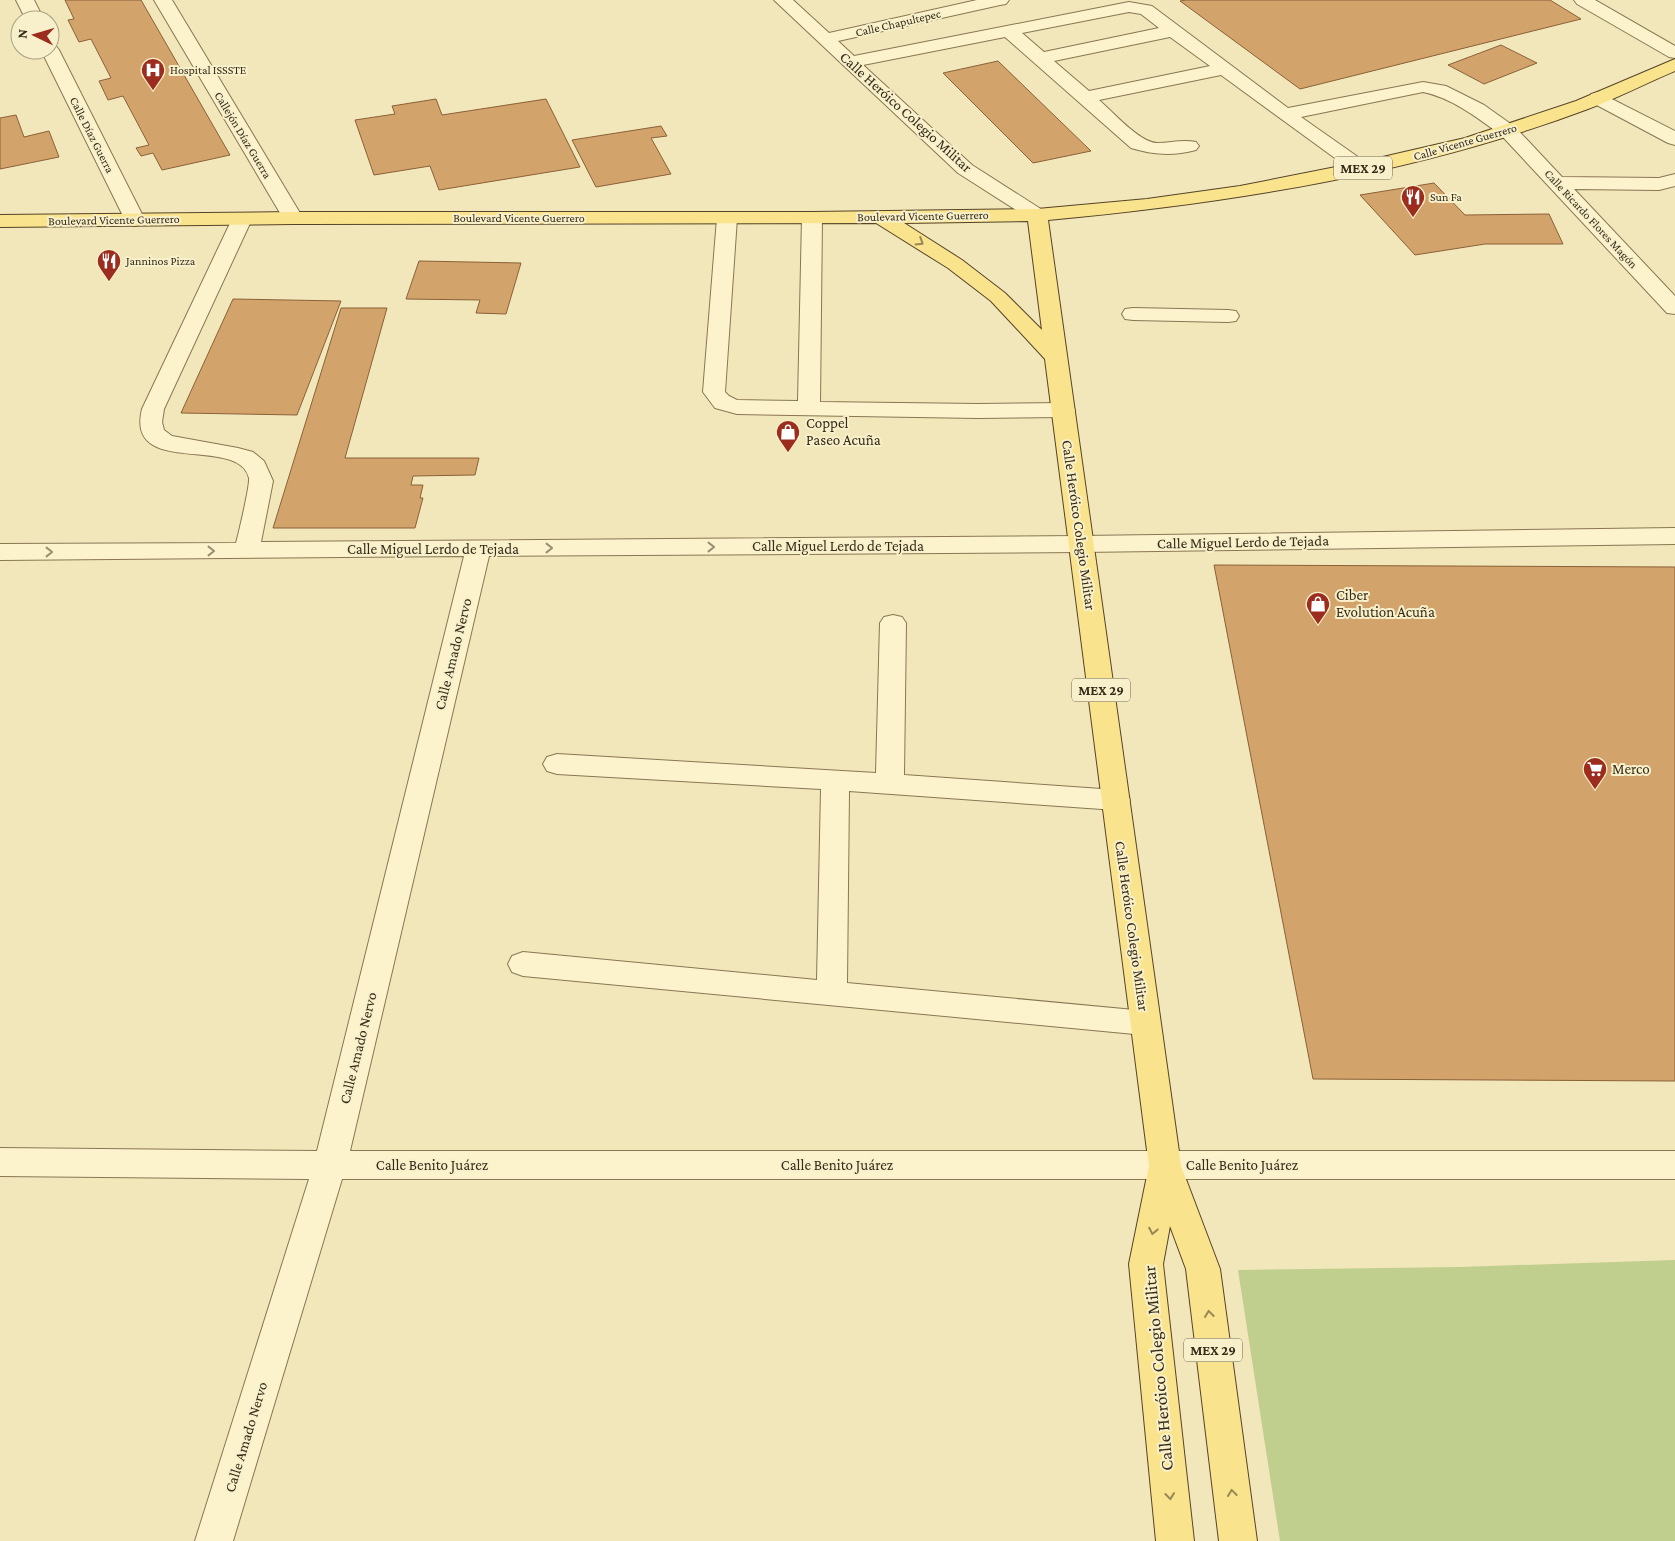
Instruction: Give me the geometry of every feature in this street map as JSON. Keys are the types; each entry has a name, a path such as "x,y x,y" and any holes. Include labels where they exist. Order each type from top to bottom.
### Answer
{"main road":[{"name":"Calle Vicente Guerrero","path":"1037,215 1166,202 1240,192 1362,168 1470,142 1508,130 1598,98 1675,64"},
{"name":"Boulevard Vicente Guerrero","path":"0,221 293,218 812,218 1037,215"},
{"name":"Calle Heróico Colegio Militar","path":"1037,215 1165,1166 1203,1269 1238,1541"},
{"path":"879,216 955,264 998,297 1056,357"},
{"name":"Calle Heróico Colegio Militar","path":"1165,1166 1146,1264 1175,1541"}],"street":[{"name":"Callejón Díaz Guerra","path":"163,0 293,218"},
{"name":"Calle Heróico Colegio Militar","path":"783,0 965,169 1037,215"},
{"name":"Calle Chapultepec","path":"825,39 1000,0"},
{"path":"1583,0 1675,53"},
{"path":"851,62 1129,7 1146,10 1223,69 1362,168"},
{"path":"1040,58 1172,31"},
{"path":"1010,32 1138,144 1154,149 1189,146"},
{"name":"Calle Díaz Guerra","path":"55,60 135,220"},
{"path":"1085,98 1223,69"},
{"name":"Calle Ricardo Flores Magón","path":"1285,114 1423,87 1440,90 1477,109 1508,130 1675,308"},
{"path":"1598,98 1675,139"},
{"path":"1657,129 1675,123"},
{"path":"1557,183 1659,184 1675,180"},
{"path":"728,218 714,392 718,400 723,404 737,407 978,411 1064,410"},
{"path":"809,408 812,218"},
{"path":"242,219 153,409 150,424 154,434 165,442 237,454 248,459 257,467 261,480 247,550"},
{"path":"1133,314 1228,316"},
{"name":"Calle Miguel Lerdo de Tejada","path":"0,552 1081,544 1675,536"},
{"name":"Calle Amado Nervo","path":"214,1541 330,1165 478,549"},
{"path":"890,782 893,623"},
{"path":"557,764 890,782 1116,800"},
{"path":"832,994 835,780"},
{"path":"523,964 1145,1023"},
{"name":"Calle Benito Juárez","path":"0,1162 330,1165 1675,1165"}],"green space":[{"path":"1675,1260 1675,1541 1280,1541 1238,1270 1459,1267"}],"building":[{"name":"Hospital ISSSTE","path":"65,0 141,0 230,155 162,170 153,153 141,156 136,148 149,145 123,96 108,100 99,81 111,78 91,39 79,42 68,20 74,19"},
{"path":"1550,0 1581,19 1300,89 1180,1"},
{"path":"1501,45 1537,63 1484,84 1448,65"},
{"path":"998,61 1091,151 1033,163 943,73"},
{"path":"436,99 442,115 546,99 580,167 439,190 430,166 374,175 355,120 395,114 392,106"},
{"path":"16,115 24,137 49,131 59,157 0,169 0,118"},
{"path":"661,126 667,136 651,138 671,174 596,187 572,140"},
{"path":"1434,183 1465,215 1549,214 1563,244 1485,244 1415,255 1360,195"},
{"path":"419,261 521,263 506,314 476,313 480,300 406,299"},
{"path":"233,299 341,301 297,415 181,413"},
{"path":"341,308 387,308 345,458 479,458 475,475 413,476 411,485 423,485 420,498 423,498 415,528 273,528"},
{"path":"1214,565 1675,567 1675,1081 1313,1079"}],"place":[{"name":"Hospital ISSSTE","path":"153,91"},
{"name":"Sun Fa","path":"1413,218"},
{"name":"Janninos Pizza","path":"109,282"},
{"name":"Coppel Paseo Acuña","path":"788,453"},
{"name":"Ciber Evolution Acuña","path":"1318,625"},
{"name":"Merco","path":"1595,790"}]}
